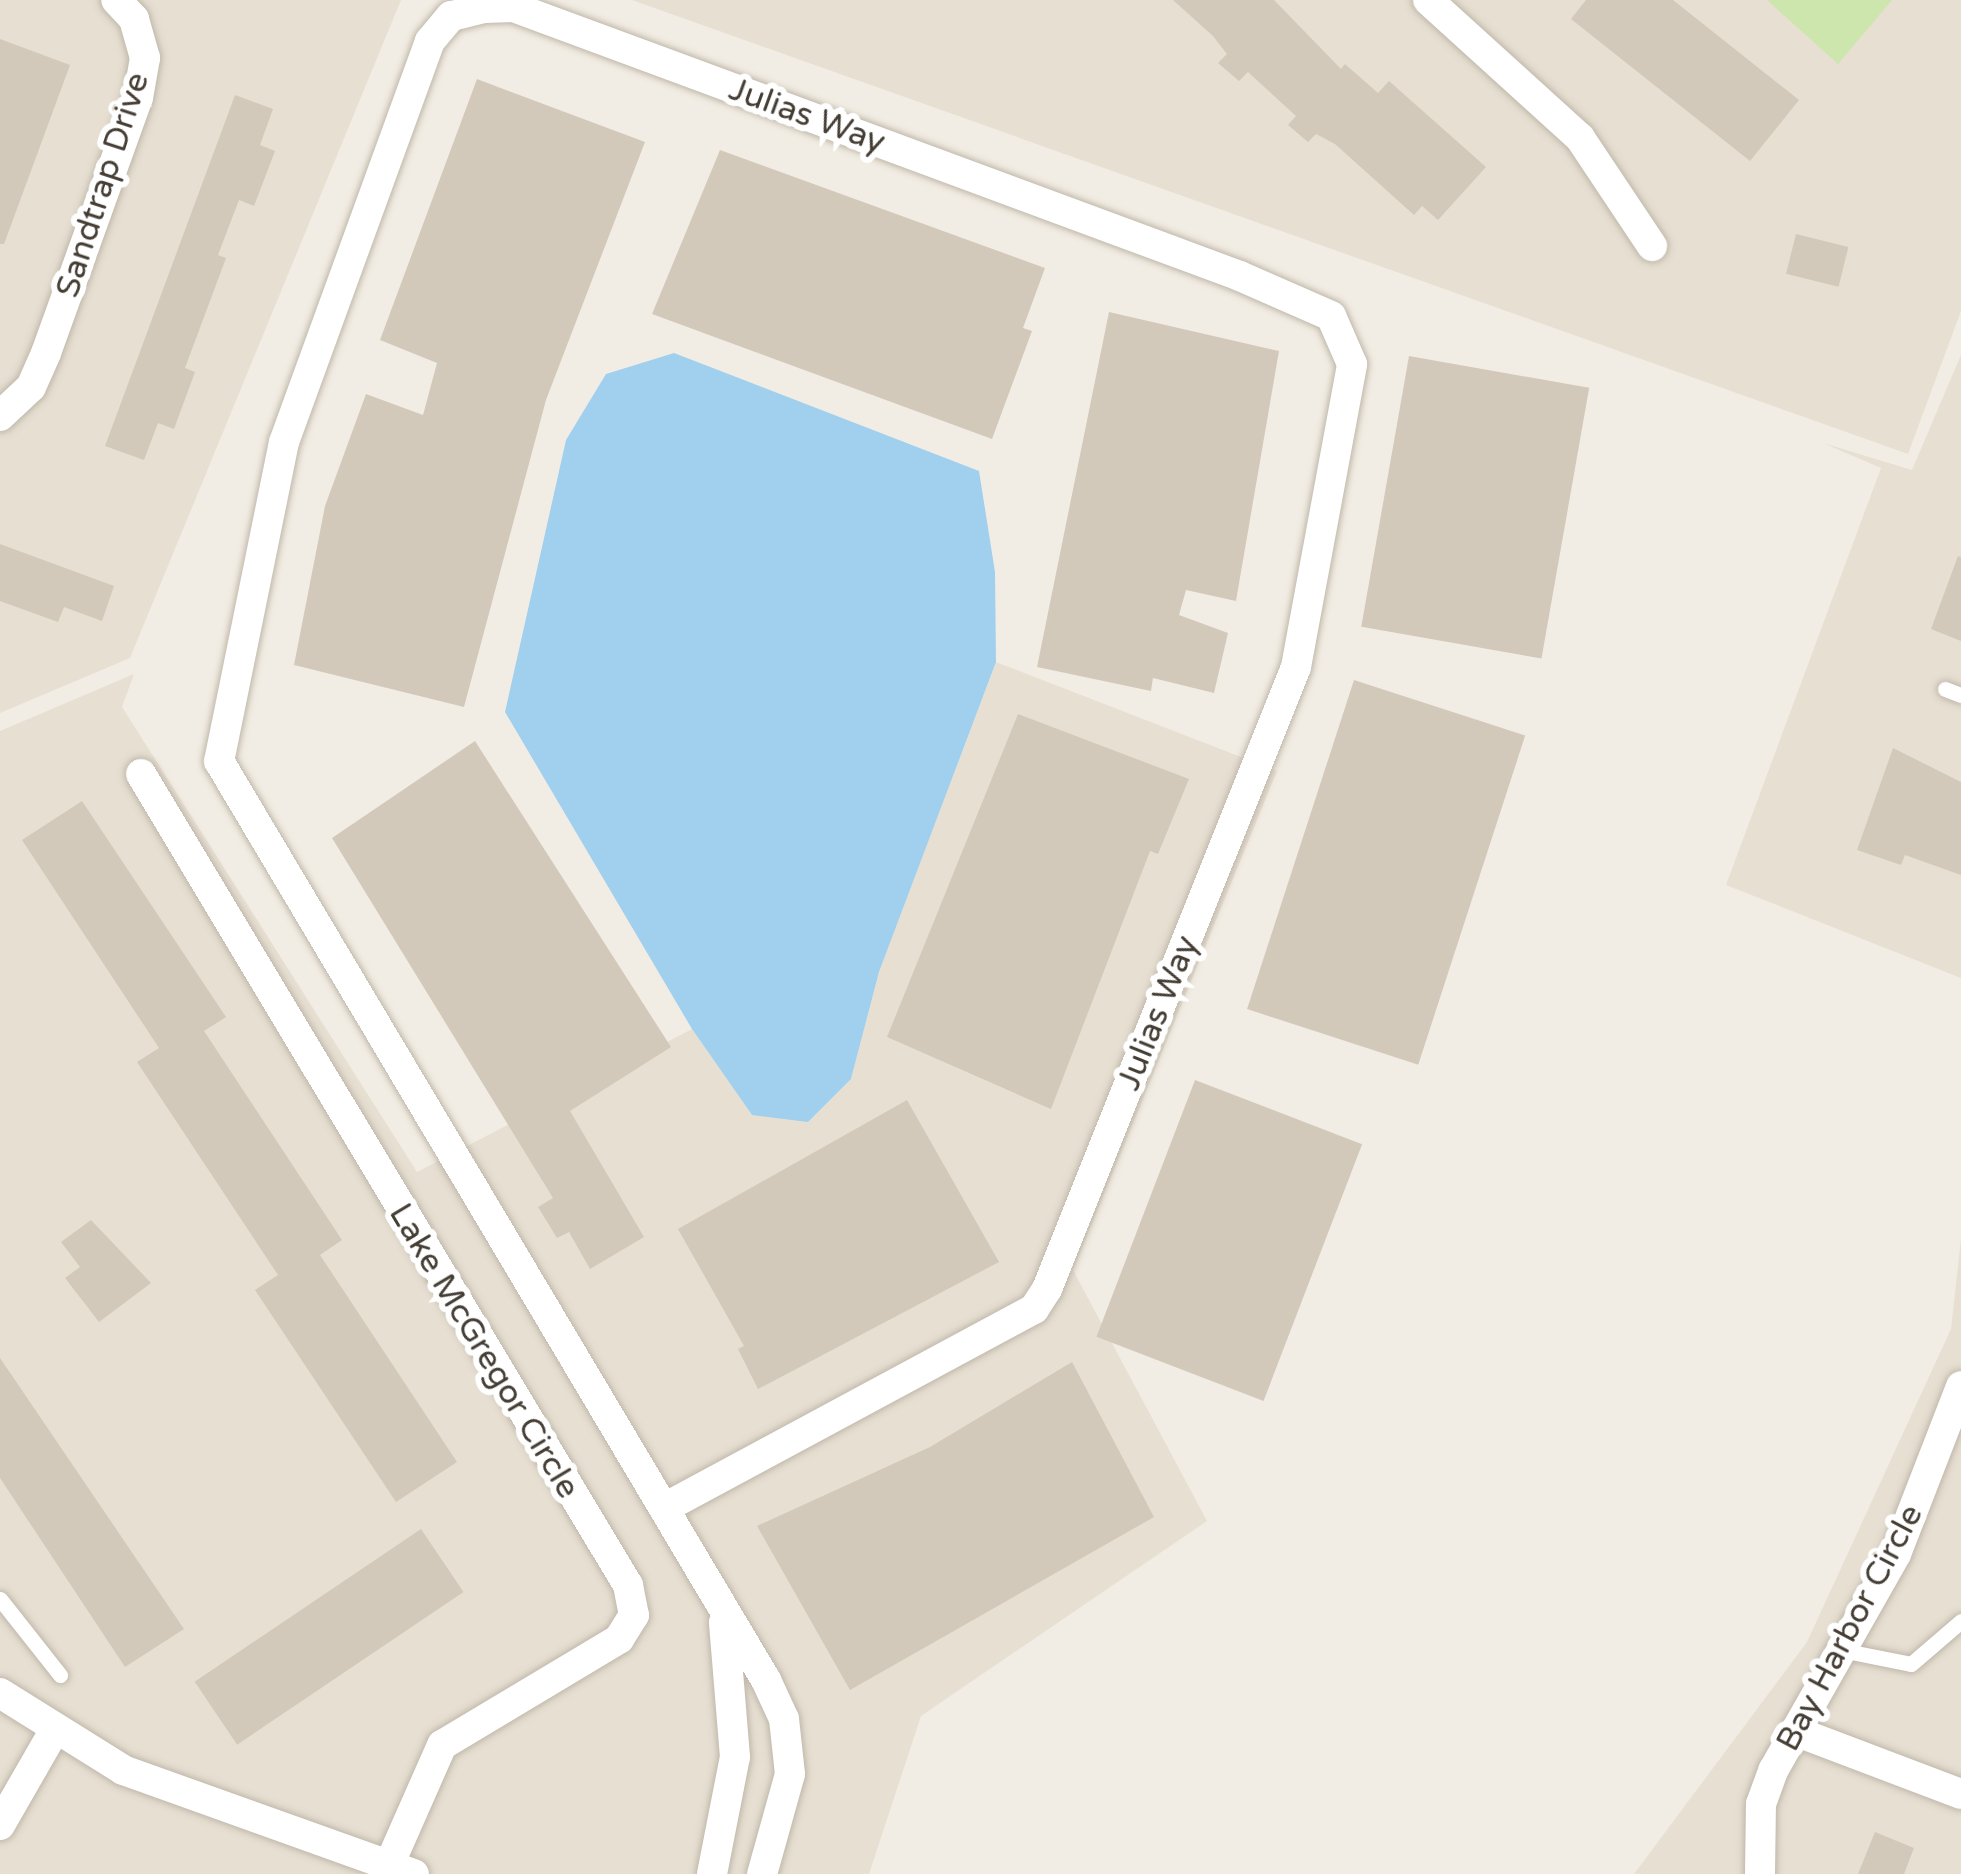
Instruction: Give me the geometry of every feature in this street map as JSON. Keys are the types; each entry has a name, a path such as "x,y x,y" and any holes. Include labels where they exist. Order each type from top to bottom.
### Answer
{"street":[{"name":"Sandtrap Drive","path":"0,416 36,374 138,98 145,58 134,19 116,0"},
{"path":"1428,0 1580,138 1652,246"},
{"name":"Julias Way","path":"668,1506 1034,1309 1046,1289 1296,667 1352,364 1331,316 1240,276 513,7 484,8 451,16 430,41 284,442 219,761 668,1506 766,1680 789,1747 784,1811 762,1874"},
{"name":"Lake McGregor Circle","path":"141,774 628,1586 634,1615 620,1640 442,1745 402,1870"},
{"name":"Bay Harbor Circle","path":"1760,1874 1761,1804 1795,1731 1915,1510 1961,1386"},
{"name":"Julias Way","path":"712,1874 735,1757 719,1599"},
{"path":"0,1693 54,1731 163,1787 402,1870"},
{"path":"0,1826 54,1731"},
{"path":"1795,1731 1961,1794"}],"lane":[{"path":"0,1599 60,1675"},
{"path":"1841,1651 1911,1664 1961,1621"}],"shaded area":[{"path":"0,0 401,0 130,658 0,713"},
{"path":"632,0 1961,0 1961,311 1908,454"},
{"path":"1961,355 1961,978 1726,885 1881,468 1823,443 1912,470"},
{"path":"996,662 1277,771 1073,1270 1207,1521 921,1716 869,1874 0,1874 0,731 134,674 122,707 417,1172 692,1029 752,1115 851,1079 879,972"},
{"path":"1961,1239 1961,1874 1634,1874 1807,1642 1951,1329"}],"green space":[{"path":"1767,0 1892,0 1838,64"}],"water":[{"path":"674,353 979,471 995,572 996,662 879,972 851,1079 808,1122 752,1115 692,1029 505,712 566,440 606,374"}],"building":[{"path":"1173,0 1274,0 1341,69 1345,64 1378,93 1389,81 1486,167 1438,220 1422,206 1414,215 1335,144 1316,134 1308,142 1288,125 1296,116 1248,72 1239,81 1218,63 1227,54"},
{"path":"1586,0 1673,0 1799,100 1750,161 1571,19"},
{"path":"0,39 70,65 4,244 0,244"},
{"path":"477,79 645,142 546,400 464,707 294,665 325,506 366,394 423,415 437,363 380,340"},
{"path":"235,95 273,109 260,145 275,151 254,206 239,200 218,255 226,258 185,368 195,372 174,429 158,423 144,460 105,446"},
{"path":"720,150 1045,268 1023,328 1032,331 992,439 652,314"},
{"path":"1796,234 1848,247 1838,287 1786,274"},
{"path":"1109,312 1279,351 1236,601 1186,590 1179,615 1228,633 1214,693 1153,678 1151,691 1037,667"},
{"path":"1409,356 1589,388 1541,659 1361,627"},
{"path":"0,544 114,586 102,621 64,607 58,622 0,601"},
{"path":"1961,557 1961,641 1931,629"},
{"path":"1354,680 1525,736 1418,1065 1247,1009"},
{"path":"1018,714 1189,779 1158,854 1150,851 1051,1109 887,1037"},
{"path":"475,741 671,1047 570,1111 644,1237 590,1269 569,1232 557,1238 538,1207 553,1198 332,838"},
{"path":"1893,748 1961,782 1961,875 1905,855 1901,865 1857,850"},
{"path":"82,801 226,1017 204,1031 342,1240 320,1255 457,1462 396,1502 255,1290 278,1275 137,1062 159,1048 22,840"},
{"path":"1195,1080 1362,1144 1264,1401 1096,1337"},
{"path":"907,1100 999,1262 758,1389 738,1349 744,1346 678,1229"},
{"path":"91,1220 151,1283 99,1322 65,1278 80,1267 61,1242"},
{"path":"0,1358 184,1629 125,1667 0,1478"},
{"path":"1072,1362 1154,1517 850,1690 757,1526 930,1447"},
{"path":"421,1529 463,1592 237,1745 195,1682"},
{"path":"1875,1832 1914,1848 1904,1874 1858,1874"}]}
